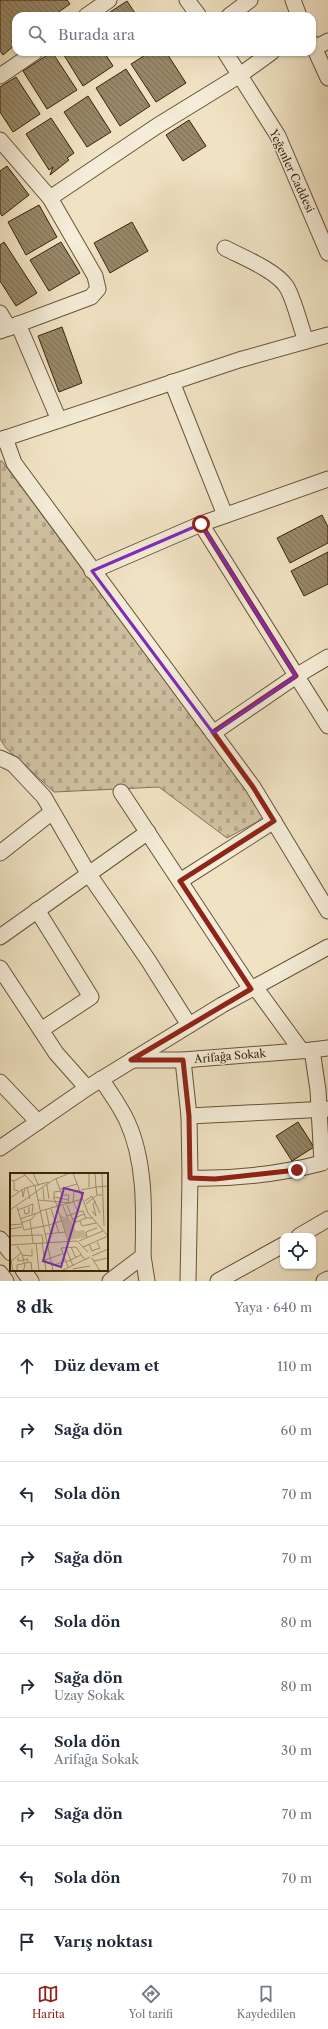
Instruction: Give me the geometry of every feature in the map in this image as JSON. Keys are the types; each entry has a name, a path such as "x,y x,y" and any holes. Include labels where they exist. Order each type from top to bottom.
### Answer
{"street":[{"path":"92,12 109,0"},
{"path":"187,0 196,12"},
{"path":"235,12 250,0"},
{"path":"293,0 298,12"},
{"path":"316,44 328,41"},
{"path":"316,52 328,78"},
{"path":"0,76 29,56"},
{"name":"Yeğenler Caddesi","path":"228,56 278,136 328,252"},
{"path":"50,198 157,126 240,75 266,56"},
{"path":"0,140 50,198 95,276 98,289 91,297 9,328"},
{"path":"225,248 267,270 279,278 286,286 306,341"},
{"path":"0,313 59,420"},
{"path":"328,335 239,360 3,439 14,463 92,571 253,787 328,911"},
{"path":"172,382 225,515"},
{"path":"92,571 225,515 326,484"},
{"path":"201,524 328,726"},
{"path":"213,732 296,676 328,658"},
{"path":"0,758 13,764 44,797 88,873 148,960 189,1025"},
{"path":"121,792 253,988 307,1050 324,1109 325,1168 215,1179 190,1178"},
{"path":"0,853 52,812"},
{"path":"180,881 274,821"},
{"path":"0,937 88,873 148,832"},
{"path":"37,910 91,997 41,1030"},
{"path":"0,1148 87,1088 131,1060 253,988 328,947"},
{"path":"0,968 56,1053 87,1088"},
{"name":"Arifağa Sokak","path":"131,1060 183,1060 328,1048"},
{"path":"183,1060 189,1116 190,1178 188,1281"},
{"path":"101,1079 127,1121 139,1158 144,1208 143,1256 147,1281"},
{"path":"0,1082 38,1122"},
{"path":"189,1116 324,1109"},
{"path":"304,1233 328,1219"},
{"path":"0,1239 10,1252"},
{"path":"218,1281 280,1247"},
{"path":"110,1281 143,1256"},
{"path":"24,1271 31,1281"},
{"path":"0,1272 6,1281"},
{"path":"324,1281 328,1279"}],"highlighted area":[{"path":"201,524 296,676 213,733 92,571"}],"green space":[{"path":"0,461 2,461 266,817 227,838 159,787 54,792 6,748 0,739"}],"building":[{"path":"0,0 67,0 70,4 59,12 12,12 12,47 3,55 0,51"},
{"path":"127,1 134,12 110,12"},
{"path":"46,56 55,56 77,90 47,109 23,71"},
{"path":"64,56 107,56 113,66 83,86"},
{"path":"144,56 169,56 186,83 156,102 131,64"},
{"path":"126,69 150,106 120,126 96,88"},
{"path":"16,77 40,114 13,132 0,112 0,87"},
{"path":"88,96 111,132 87,147 64,112"},
{"path":"51,118 74,153 67,158 69,160 50,175 53,167 49,170 26,134"},
{"path":"189,120 206,146 183,161 166,135"},
{"path":"7,166 29,195 2,216 0,213 0,171"},
{"path":"39,205 57,237 26,255 8,222"},
{"path":"132,222 148,251 110,273 94,243"},
{"path":"4,242 37,293 16,306 0,281 0,245"},
{"path":"61,242 80,273 49,291 30,260"},
{"path":"62,327 82,383 59,392 38,336"},
{"path":"322,515 328,527 328,543 290,563 277,538"},
{"path":"328,552 328,584 304,596 291,571"},
{"path":"298,1122 314,1147 292,1161 276,1136"}],"route":[{"path":"201,524 296,676 213,732 253,787 274,821 180,881 215,937 251,989 131,1060 183,1060 189,1116 190,1178 215,1179 297,1170"}]}
